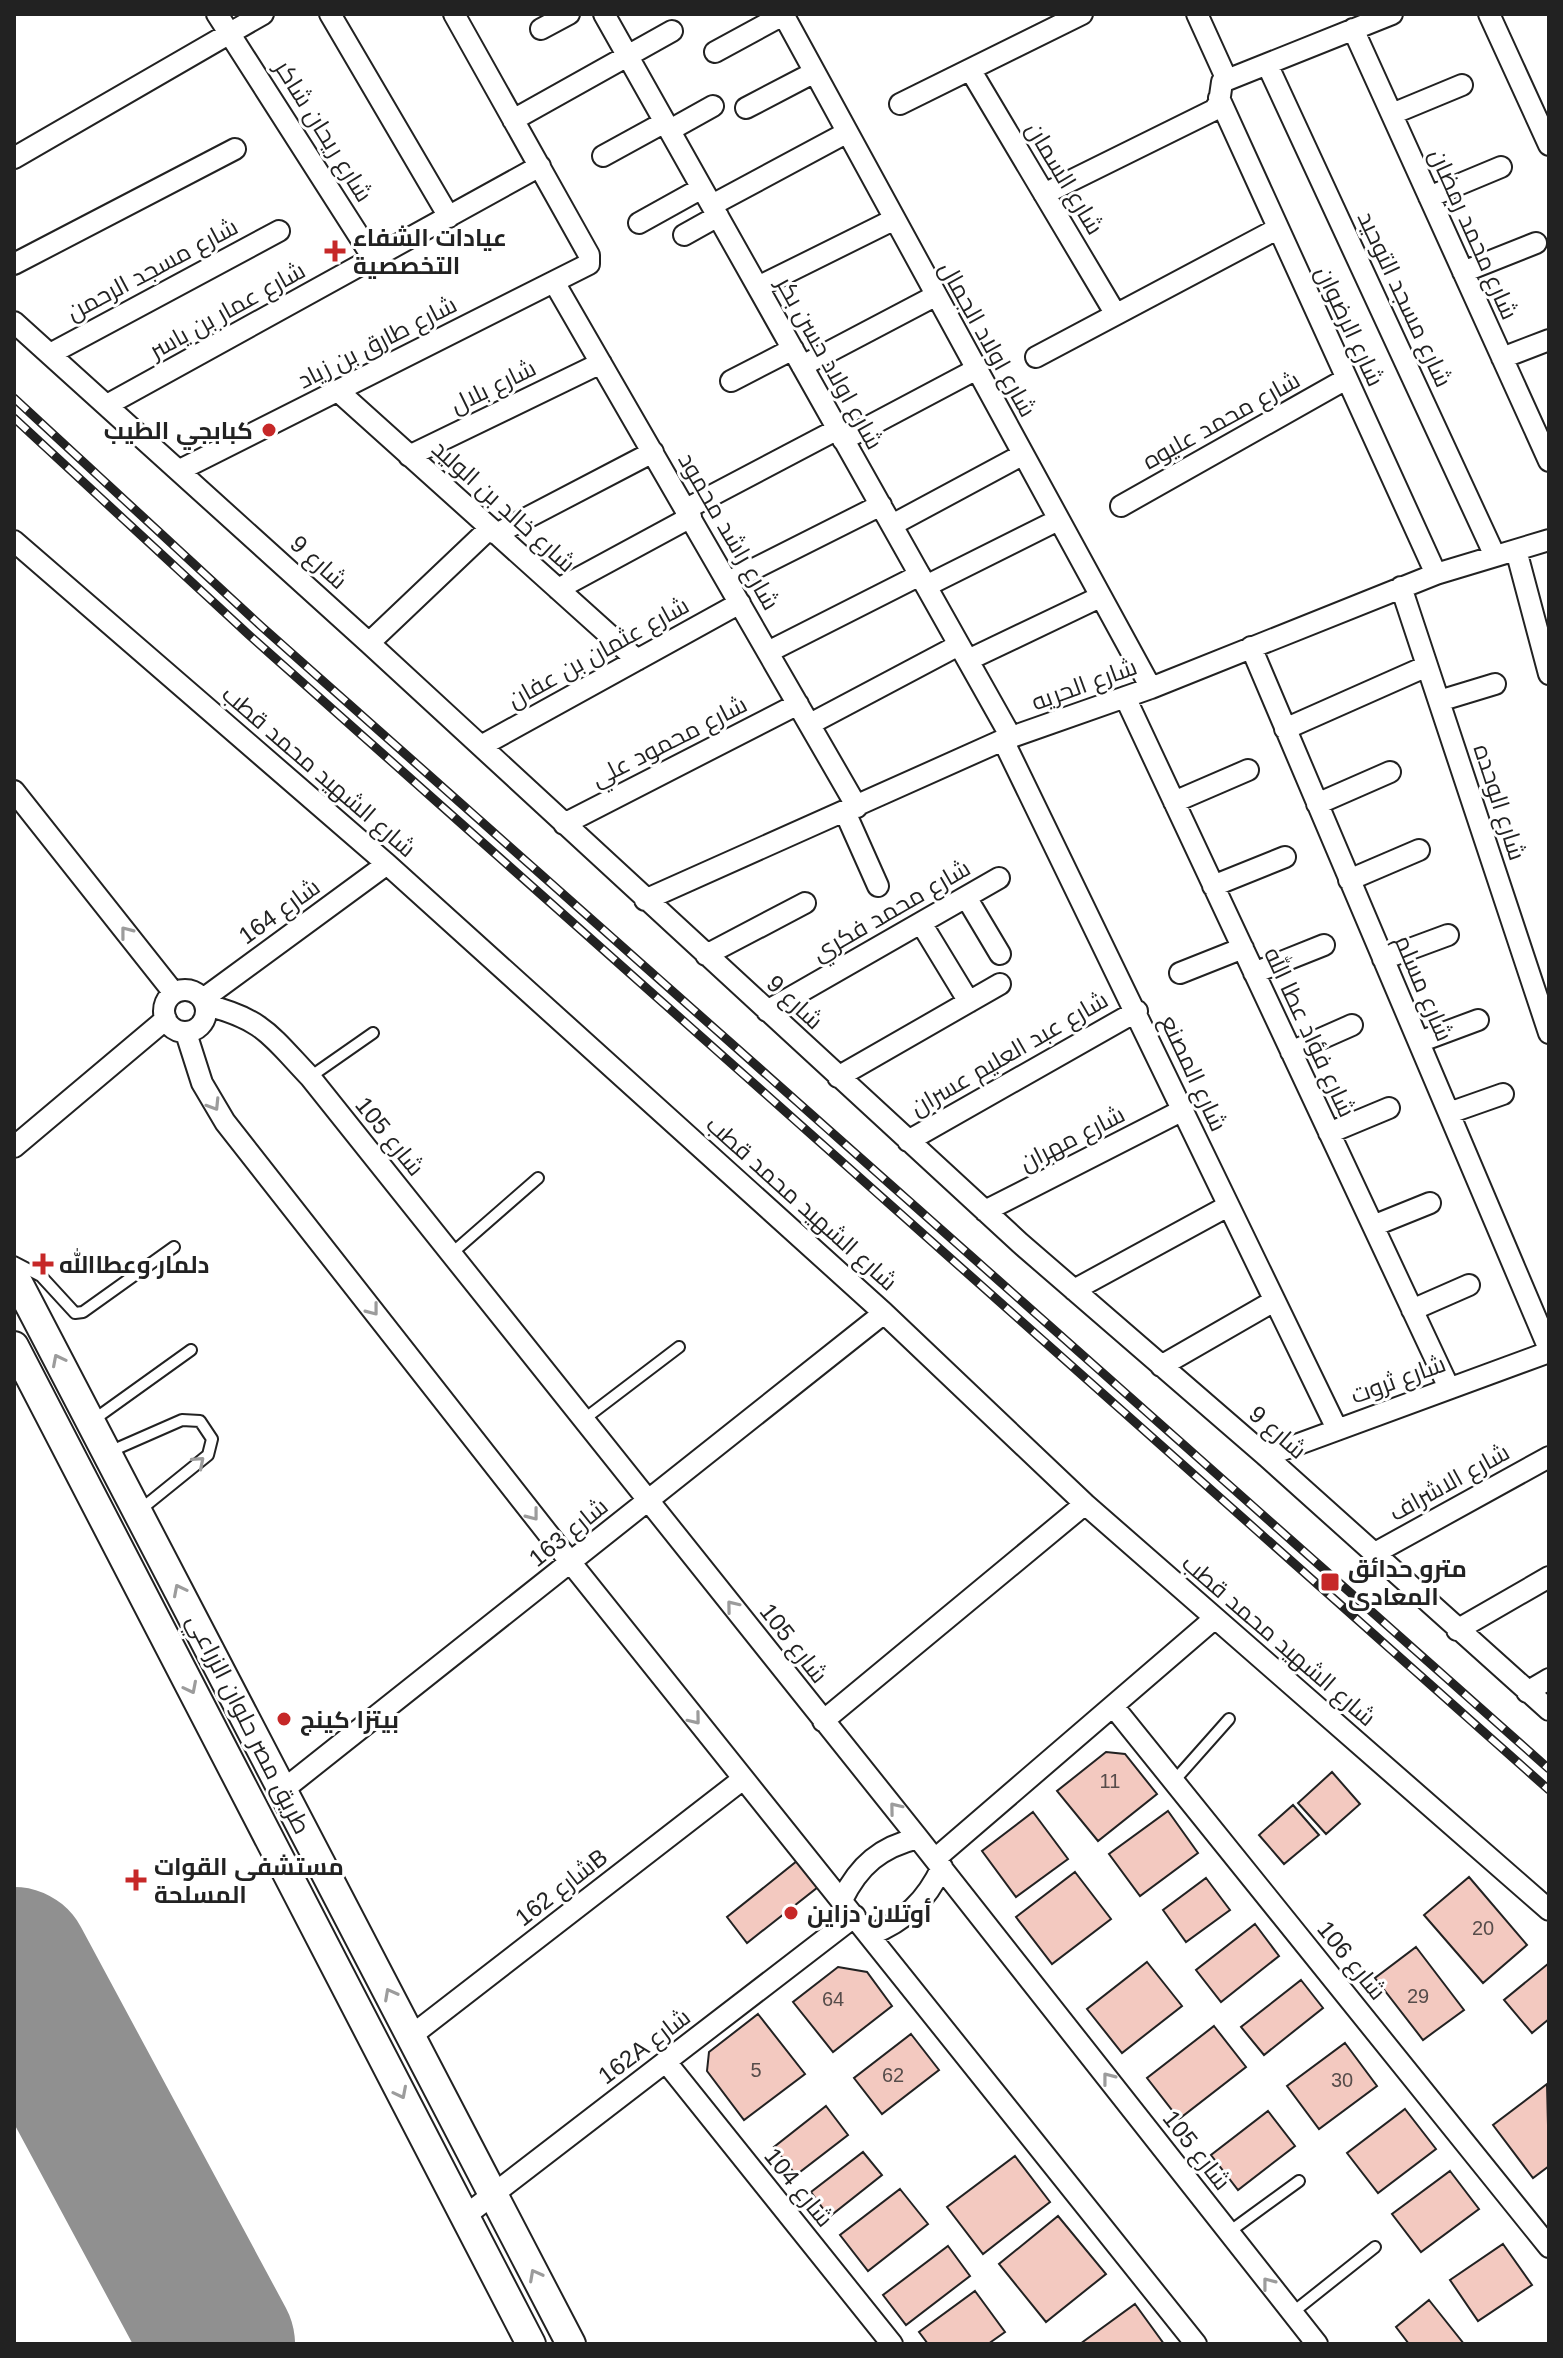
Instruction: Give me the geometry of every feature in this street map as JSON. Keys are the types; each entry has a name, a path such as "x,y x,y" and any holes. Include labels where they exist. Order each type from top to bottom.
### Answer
{"main road":[{"name":"طريق مصر حلوان الزراعي","path":"14,1275 571,2344"},
{"name":"طريق مصر حلوان الزراعي","path":"14,1346 531,2344"},
{"path":"77,1467 107,1453"},
{"path":"111,1534 139,1512"}],"street":[{"name":"شارع ريحان شاكر","path":"217,14 373,258"},
{"path":"14,158 263,14"},
{"path":"330,14 449,217"},
{"path":"454,14 540,166"},
{"path":"541,29 569,14"},
{"name":"شارع اولاد حسن بكر","path":"604,14 881,505 1007,739"},
{"path":"715,52 783,14"},
{"name":"شارع اولاد الجمال","path":"783,14 1151,688"},
{"path":"900,104 1082,14"},
{"name":"شارع الرضوان","path":"1197,14 1277,229 1436,574"},
{"path":"1044,194 1214,110 1223,89 1267,64 1392,14"},
{"path":"1489,14 1549,145"},
{"name":"شارع محمد رمضان","path":"1353,29 1502,358 1543,433 1549,461"},
{"path":"513,120 672,31"},
{"name":"شارع مسجد التوحيد","path":"1267,64 1495,556"},
{"name":"شارع السمان","path":"971,71 1115,313"},
{"path":"746,108 813,73"},
{"path":"1392,114 1462,85"},
{"path":"603,156 713,106"},
{"path":"639,223 711,203 846,133"},
{"path":"14,264 235,149"},
{"name":"شارع عمار بن ياسر","path":"107,405 540,166"},
{"name":"شارع طارق بن زياد","path":"180,470 589,264 589,255 540,166"},
{"path":"1429,197 1501,167"},
{"path":"684,235 711,203"},
{"path":"758,287 893,220"},
{"path":"1036,357 1277,229"},
{"name":"شارع مسجد الرحمن","path":"50,354 279,231"},
{"path":"1463,272 1536,243"},
{"name":"شارع راشد محمود","path":"554,282 810,724 851,809 878,886"},
{"path":"731,381 798,358 935,296"},
{"name":"شارع 9","path":"14,322 369,643 985,1211 1266,1456 1549,1710"},
{"path":"1502,358 1549,340"},
{"name":"شارع بلال","path":"409,456 601,363"},
{"path":"558,589 688,513 841,434 975,370"},
{"name":"شارع محمد عليوه","path":"1121,506 1346,379"},
{"name":"شارع خالد بن الوليد","path":"338,391 637,660"},
{"path":"369,643 492,531 653,452"},
{"path":"892,525 1022,455"},
{"path":"728,582 881,505"},
{"path":"768,652 1058,520"},
{"name":"شارع الحريه","path":"645,900 1007,739 1151,688 1436,574 1549,540"},
{"name":"شارع الشهيد محمد قطب","path":"14,541 387,864 884,1313 1085,1504 1549,1910"},
{"path":"1516,550 1548,668"},
{"name":"شارع الوحده","path":"1401,587 1549,1033"},
{"path":"810,724 963,653 1100,597"},
{"name":"شارع عثمان بن عفان","path":"481,746 740,603"},
{"name":"شارع مسلم","path":"1251,647 1549,1350"},
{"path":"1285,729 1427,666"},
{"path":"1439,701 1495,684"},
{"name":"شارع فؤاد عطا الله","path":"1125,697 1449,1388"},
{"name":"شارع محمود علي","path":"564,824 798,704"},
{"name":"شارع المصنع","path":"1007,739 1337,1429"},
{"path":"1174,802 1248,770"},
{"path":"1317,804 1390,772"},
{"path":"14,791 174,993"},
{"path":"1349,880 1419,850"},
{"path":"1213,886 1285,857"},
{"name":"شارع 164","path":"204,1002 387,864"},
{"name":"شارع محمد فكري","path":"767,1011 999,878"},
{"path":"966,897 1000,954"},
{"path":"706,955 805,903"},
{"path":"921,923 969,1002"},
{"path":"1383,959 1448,935"},
{"path":"1254,973 1324,945"},
{"path":"1180,973 1243,948"},
{"path":"838,1077 1000,984"},
{"path":"193,992 204,1002 203,1024 186,1033 175,1030 166,1019 165,1006 174,993 193,992"},
{"name":"شارع 105","path":"204,1002 242,1014 258,1024 310,1077 938,1863 1317,2344"},
{"name":"شارع عبد العليم عسران","path":"908,1141 1137,1011"},
{"path":"14,1147 166,1019"},
{"path":"1419,1042 1478,1020"},
{"path":"1291,1052 1352,1025"},
{"path":"186,1033 202,1083 225,1122 571,1563 1196,2344"},
{"path":"1449,1113 1503,1094"},
{"path":"1329,1133 1389,1108"},
{"name":"شارع مهران","path":"985,1211 1183,1110"},
{"path":"1373,1226 1430,1203"},
{"path":"1074,1290 1228,1206"},
{"path":"1412,1310 1469,1285"},
{"path":"1161,1366 1274,1301"},
{"name":"شارع 163","path":"283,1790 884,1313"},
{"name":"شارع ثروت","path":"1266,1456 1549,1350"},
{"name":"شارع الاشراف","path":"1375,1553 1549,1457"},
{"path":"823,1721 1085,1504"},
{"path":"1457,1630 1549,1577"},
{"path":"870,1935 906,1916 933,1886 938,1863 1215,1618"},
{"path":"1527,1692 1549,1679"},
{"name":"شارع 106","path":"1113,1706 1549,2247"},
{"name":"شارع 162B","path":"411,2036 743,1779"},
{"path":"842,1900 864,1865 898,1843 918,1838"},
{"name":"162A شارع","path":"465,2216 855,1916"},
{"name":"شارع 104","path":"666,2062 892,2344"}],"lane":[{"path":"310,1077 373,1033"},
{"path":"451,1254 538,1178"},
{"path":"14,1262 41,1276 75,1313 83,1312 174,1247"},
{"path":"583,1420 679,1347"},
{"path":"90,1423 191,1350"},
{"path":"107,1453 182,1420 200,1421 212,1439 208,1455 139,1512"},
{"path":"1174,1781 1229,1719"},
{"path":"1229,2232 1299,2181"},
{"path":"1292,2313 1375,2247"}],"building":[{"path":"1106,1752 1125,1754 1157,1794 1098,1841 1057,1791"},
{"path":"1332,1772 1360,1804 1326,1834 1298,1803"},
{"path":"1293,1805 1319,1835 1284,1864 1259,1835"},
{"path":"1168,1811 1198,1853 1140,1896 1109,1854"},
{"path":"1033,1812 1068,1859 1016,1897 982,1851"},
{"path":"797,1861 818,1887 747,1943 727,1917"},
{"path":"1075,1872 1111,1919 1052,1964 1016,1917"},
{"path":"1469,1877 1527,1945 1483,1983 1424,1915"},
{"path":"1206,1878 1230,1910 1186,1942 1163,1910"},
{"path":"1255,1924 1279,1956 1221,2002 1196,1970"},
{"path":"1416,1947 1464,2010 1423,2040 1375,1978"},
{"path":"1147,1962 1182,2006 1122,2053 1087,2009"},
{"path":"1549,1963 1549,2019 1532,2033 1504,2000"},
{"path":"838,1967 867,1972 892,2006 833,2052 793,2002"},
{"path":"1301,1980 1323,2008 1264,2055 1241,2027"},
{"path":"758,2014 805,2074 744,2120 707,2071 709,2052"},
{"path":"1214,2026 1246,2067 1179,2119 1147,2078"},
{"path":"911,2034 939,2070 882,2114 854,2078"},
{"path":"1345,2043 1377,2086 1319,2129 1287,2086"},
{"path":"1547,2084 1549,2166 1533,2178 1493,2125"},
{"path":"826,2106 848,2135 796,2175 774,2147"},
{"path":"1405,2109 1436,2149 1378,2193 1347,2153"},
{"path":"1268,2111 1295,2146 1238,2190 1211,2155"},
{"path":"863,2152 882,2175 829,2217 811,2192"},
{"path":"1015,2156 1050,2202 983,2254 947,2207"},
{"path":"1450,2171 1479,2209 1421,2252 1392,2214"},
{"path":"900,2189 928,2224 868,2271 840,2235"},
{"path":"1058,2216 1106,2274 1046,2322 999,2264"},
{"path":"1503,2244 1532,2285 1478,2321 1450,2280"},
{"path":"948,2246 970,2276 906,2325 883,2295"},
{"path":"975,2291 1005,2332 988,2344 928,2344 919,2332"},
{"path":"1429,2300 1464,2344 1409,2344 1396,2327"},
{"path":"1135,2304 1164,2344 1080,2344"}],"runway":[{"path":"14,1963 219,2344"}],"railway":[{"path":"14,398 261,626 1549,1769"},
{"path":"14,418 249,635 1549,1790"}],"place":[{"name":"عيادات الشفاء التخصصية","path":"335,251"},
{"name":"كبابجي الطيب","path":"269,430"},
{"name":"دلمار وعطاالله","path":"43,1264"},
{"name":"مترو حدائق المعادى","path":"1330,1582"},
{"name":"بيتزا كينج","path":"284,1719"},
{"name":"مستشفى القوات المسلحة","path":"136,1880"},
{"name":"أوتلان دزاين","path":"791,1913"}]}
